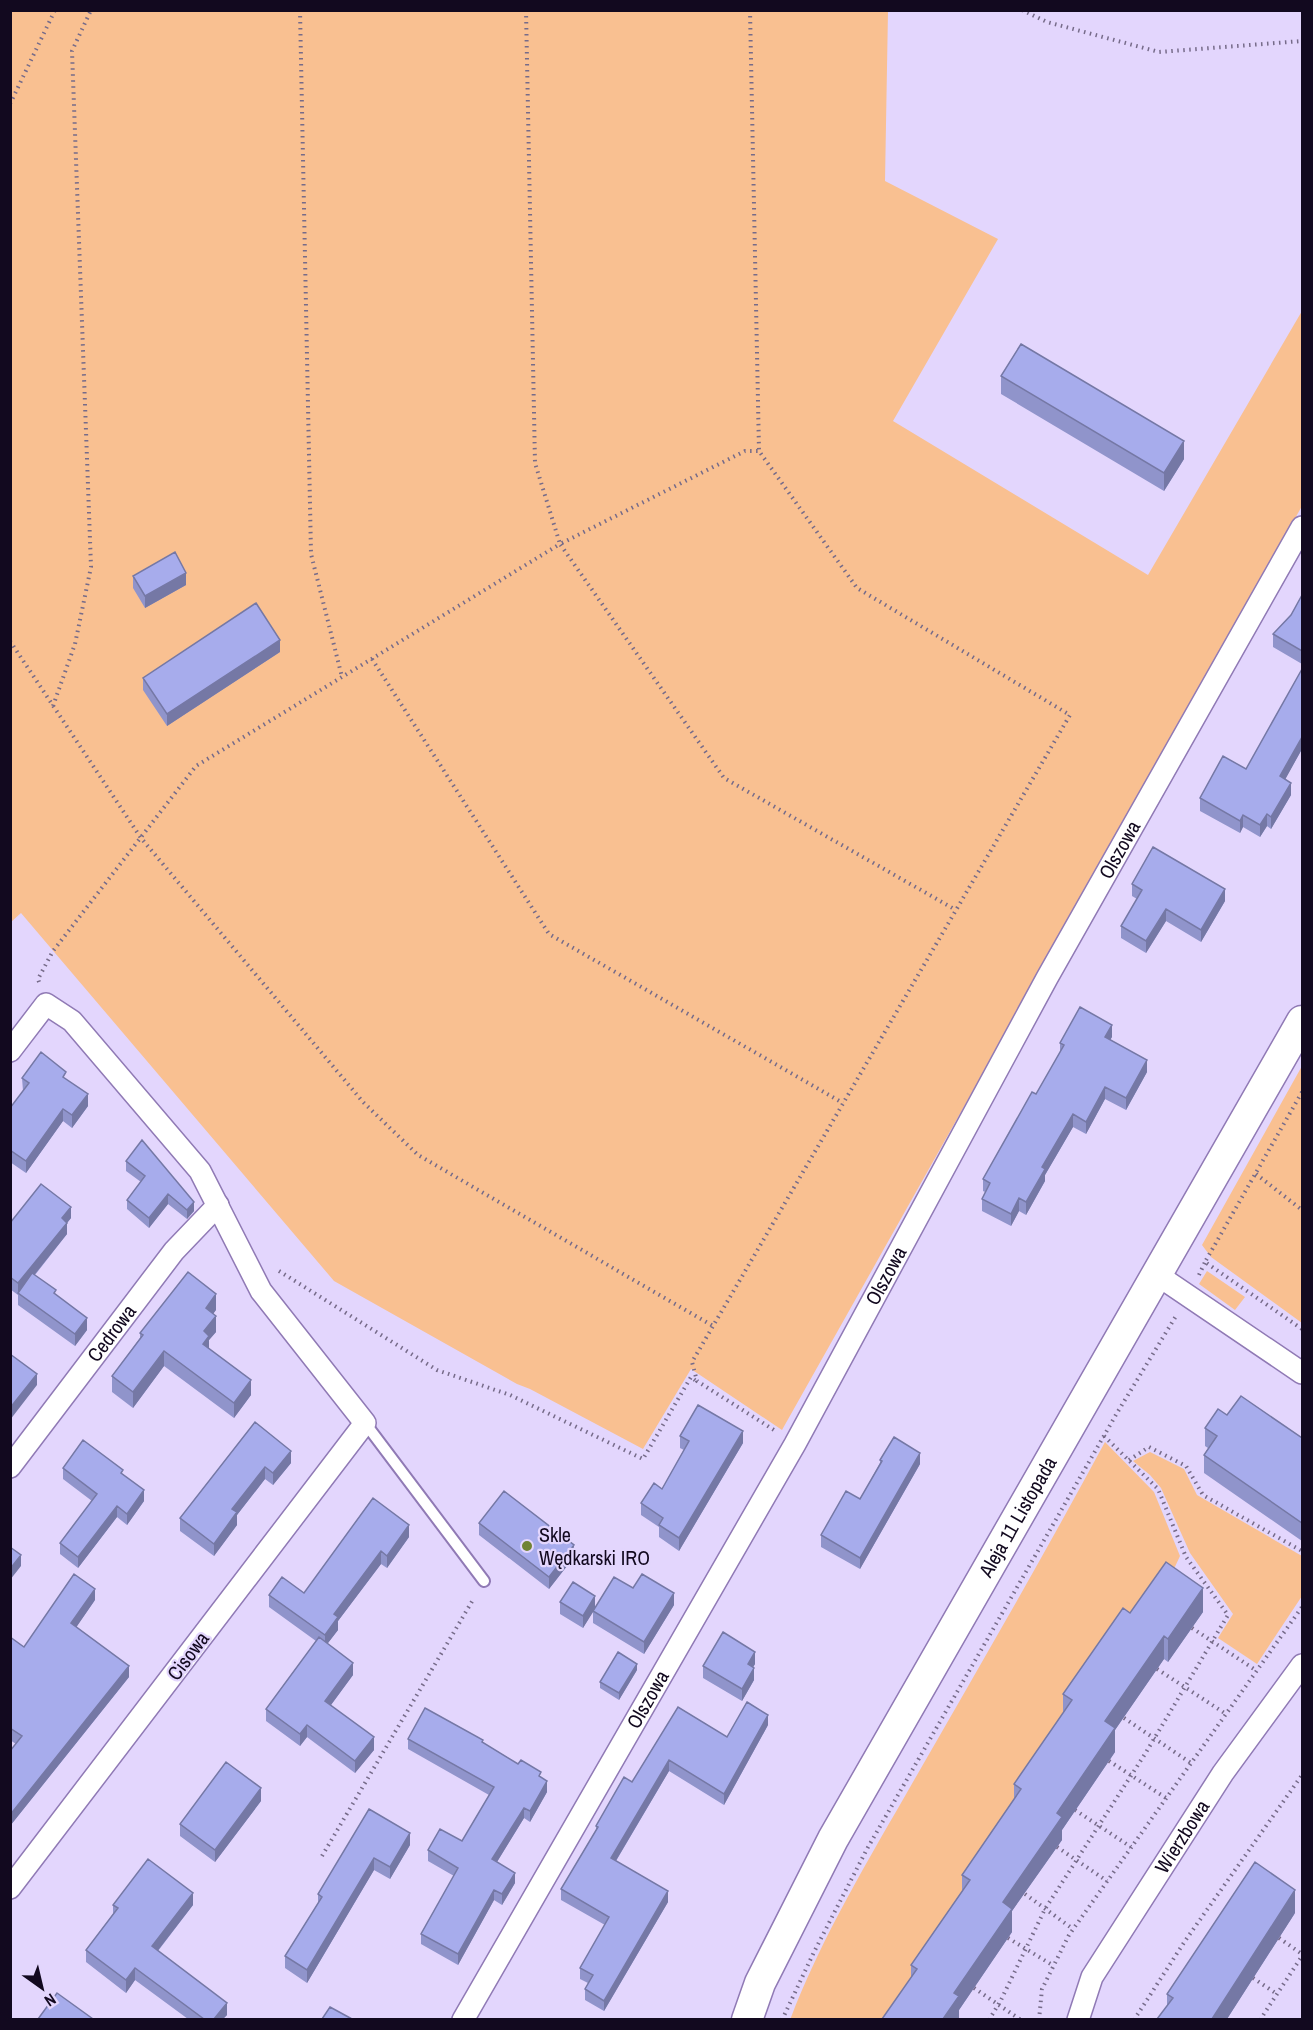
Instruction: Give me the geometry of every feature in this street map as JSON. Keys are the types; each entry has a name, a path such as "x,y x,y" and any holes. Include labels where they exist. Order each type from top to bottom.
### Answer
{"street":[{"name":"Olszowa","path":"463,2019 795,1444 1053,968 1302,527"},
{"path":"10,1051 46,1004 72,1021 200,1171 261,1291 364,1423"},
{"name":"Aleja 11 Listopada","path":"747,2019 760,1983 833,1839 1302,1021"},
{"name":"Cedrowa","path":"10,1467 174,1251 218,1205"},
{"path":"1156,1274 1302,1373"},
{"name":"Cisowa","path":"10,1888 364,1423"},
{"name":"Wierzbowa","path":"1078,2019 1092,1977 1223,1773 1302,1665"}],"lane":[{"path":"364,1423 484,1581"}],"path":[{"path":"10,104 55,10"},
{"path":"53,707 75,644 91,567 72,51 91,10"},
{"path":"300,10 312,554 342,677"},
{"path":"526,10 535,463 560,544 724,778 956,910"},
{"path":"697,1381 692,1362 1070,715 857,588 759,451 750,10"},
{"path":"1022,10 1047,22 1159,52 1302,41"},
{"path":"46,1004 38,980 53,951 196,766 560,544 745,451 759,451"},
{"path":"10,641 141,838 363,1102 418,1155 713,1326"},
{"path":"372,659 549,934 843,1103"},
{"path":"782,2019 867,1850 1104,1436 1189,1296 1205,1262 1302,1092"},
{"path":"1256,1174 1302,1210"},
{"path":"1205,1262 1302,1329"},
{"path":"278,1270 437,1370 510,1395 643,1459 691,1377 795,1444"},
{"path":"989,2019 1046,1909 1131,1776 1228,1615 1186,1557 1158,1489 1104,1436"},
{"path":"1129,1460 1149,1447 1186,1466 1203,1495 1302,1551"},
{"path":"322,1856 484,1581"},
{"path":"1039,2019 1042,1989 1073,1929 1302,1607"},
{"path":"1192,1628 1257,1671"},
{"path":"1157,1669 1226,1714"},
{"path":"1124,1718 1191,1763"},
{"path":"1109,1761 1166,1798"},
{"path":"1134,2019 1185,1941 1302,1775"},
{"path":"1076,1809 1131,1847"},
{"path":"1057,1847 1107,1881"},
{"path":"1025,1894 1073,1929"},
{"path":"1008,1938 1053,1966"},
{"path":"1260,2019 1302,1955 1279,1938"},
{"path":"1253,1978 1277,1994"},
{"path":"974,1988 1021,2019"}],"shaded area":[{"path":"10,11 888,11 885,181 998,239 893,421 1148,575 1302,311 1302,506 782,1430 691,1369 643,1449 517,1384 334,1281 21,913 11,922"},
{"path":"1302,1066 1302,1323 1211,1257 1202,1245"},
{"path":"1207,1271 1245,1297 1235,1310 1199,1284"},
{"path":"1105,1442 1154,1492 1180,1556 1166,1586 898,2019 790,2020 847,1898"},
{"path":"1150,1452 1184,1469 1197,1495 1302,1556 1302,1596 1257,1664 1218,1638 1233,1614 1190,1553 1161,1488 1133,1461"}],"building":[{"path":"1021,344 1184,441 1164,473 1001,376"},
{"path":"175,552 186,573 145,596 133,576"},
{"path":"1302,595 1302,651 1273,634 1291,615"},
{"path":"256,603 280,640 167,714 143,678"},
{"path":"1302,669 1302,737 1280,776 1291,783 1271,817 1267,814 1260,825 1243,815 1240,821 1200,798 1223,756 1246,769"},
{"path":"1153,847 1225,889 1201,930 1166,909 1146,941 1121,926 1142,890 1132,884"},
{"path":"1080,1007 1112,1025 1105,1037 1147,1060 1126,1098 1105,1087 1086,1122 1073,1114 1042,1167 1045,1169 1026,1202 1019,1198 1011,1214 982,1199 990,1183 983,1179 1032,1092 1036,1094 1064,1045 1060,1043"},
{"path":"41,1052 66,1072 63,1077 88,1094 72,1115 63,1109 26,1161 10,1150 10,1108 29,1083 22,1078"},
{"path":"142,1140 194,1202 187,1210 168,1194 149,1218 127,1200 145,1176 126,1161"},
{"path":"41,1184 71,1207 62,1218 67,1223 18,1283 10,1277 10,1223"},
{"path":"188,1272 216,1294 206,1308 216,1316 204,1331 209,1336 203,1344 251,1380 234,1403 164,1351 133,1392 112,1376 143,1335 140,1333"},
{"path":"32,1273 56,1290 54,1293 87,1318 75,1334 18,1293"},
{"path":"10,1354 37,1374 10,1408"},
{"path":"1241,1396 1302,1438 1302,1523 1204,1455 1217,1436 1205,1428 1218,1409 1227,1415"},
{"path":"698,1405 743,1431 679,1538 659,1525 663,1518 641,1503 654,1483 662,1489 689,1441 680,1436"},
{"path":"255,1422 291,1451 273,1473 265,1467 232,1509 237,1512 214,1544 180,1518"},
{"path":"894,1437 920,1453 860,1558 821,1535 846,1491 860,1499"},
{"path":"83,1440 123,1470 121,1473 144,1490 127,1514 117,1506 78,1557 60,1543 97,1494 63,1468"},
{"name":"Skle Wędkarski IRO","path":"504,1491 574,1545 549,1577 479,1523"},
{"path":"373,1498 409,1525 387,1556 381,1551 334,1614 338,1617 325,1635 269,1595 282,1577 304,1593"},
{"path":"10,1547 21,1555 10,1569"},
{"path":"1166,1562 1203,1588 1168,1639 1164,1636 1105,1721 1115,1728 1057,1813 1062,1817 1003,1902 1012,1909 954,1993 959,1996 943,2019 882,2019 917,1969 911,1965 970,1880 962,1875 1021,1789 1014,1784 1072,1700 1063,1694 1123,1608 1130,1613"},
{"path":"74,1574 95,1589 71,1623 129,1666 10,1815 10,1751 22,1736 10,1728 10,1637 24,1647"},
{"path":"642,1574 674,1593 644,1642 593,1611 614,1577 633,1588"},
{"path":"573,1582 595,1596 583,1616 560,1602"},
{"path":"723,1632 755,1652 748,1664 754,1668 742,1689 703,1666"},
{"path":"319,1637 353,1663 325,1701 374,1737 355,1761 307,1725 300,1734 266,1709"},
{"path":"618,1652 637,1664 619,1693 600,1682"},
{"path":"747,1702 768,1715 724,1794 669,1760 611,1858 668,1891 604,2001 585,1989 593,1975 580,1968 609,1917 561,1889 598,1827 596,1826 624,1777 632,1782 678,1707 727,1737"},
{"path":"425,1708 483,1740 482,1742 518,1764 521,1760 541,1772 539,1776 547,1781 530,1811 524,1808 492,1859 515,1873 502,1894 494,1890 458,1954 421,1934 458,1868 428,1850 440,1829 462,1841 494,1787 408,1739"},
{"path":"226,1762 261,1788 215,1850 180,1824"},
{"path":"369,1809 410,1833 390,1867 374,1858 307,1970 285,1956 322,1897 318,1894"},
{"path":"148,1859 193,1893 152,1946 227,2003 214,2019 204,2019 135,1968 126,1980 86,1950 118,1908 113,1905"},
{"path":"1255,1862 1295,1890 1212,2019 1157,2019 1173,1998 1167,1994"},
{"path":"57,1993 93,2019 38,2019"},
{"path":"330,2007 352,2019 322,2019"}],"place":[{"name":"Skle Wędkarski IRO","path":"527,1546"}]}
